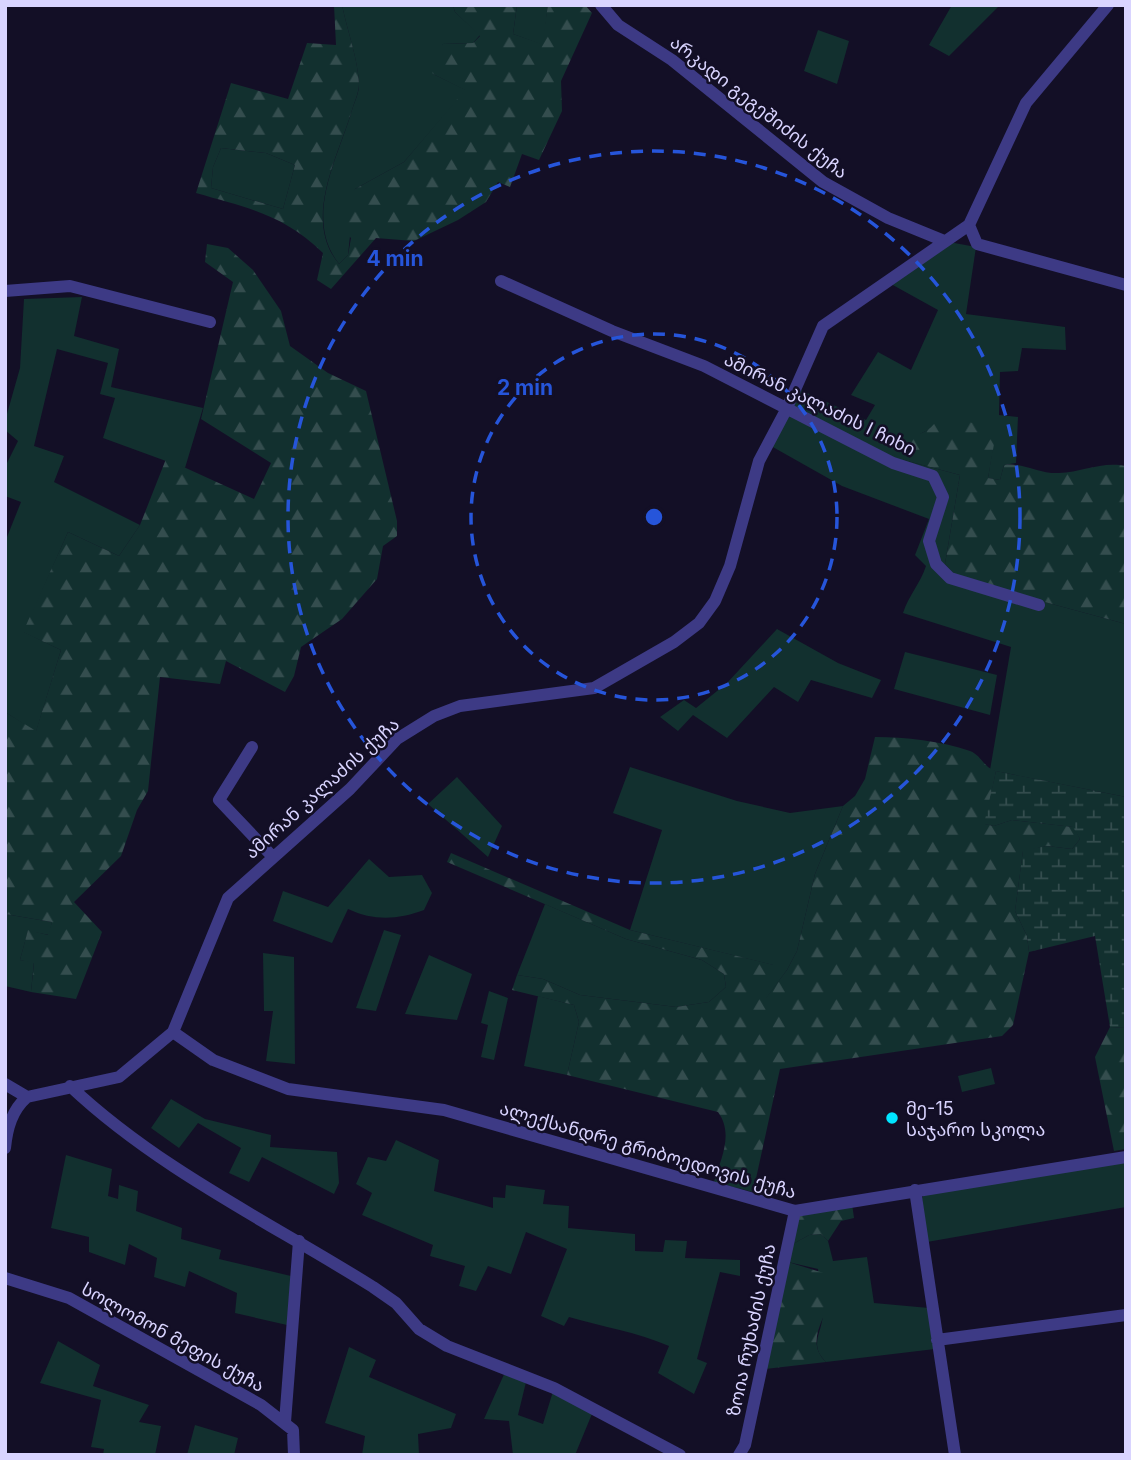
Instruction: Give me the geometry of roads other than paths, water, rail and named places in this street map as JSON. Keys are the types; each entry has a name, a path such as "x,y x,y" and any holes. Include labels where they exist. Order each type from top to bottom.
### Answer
{"street":[{"name":"არკადი გეგეშიძის ქუჩა","path":"601,5 618,25 672,60 824,182 888,218 947,239 977,244 1126,285"},
{"name":"ამირან კალაძის ქუჩა","path":"27,1097 119,1077 173,1032 228,898 350,789 397,740 434,716 460,706 594,688 674,642 699,623 716,601 730,566 759,461 786,410 823,326 969,225 1026,103 1108,5"},
{"path":"969,225 977,244"},
{"name":"ამირან კალაძის I ჩიხი","path":"501,281 612,331 704,366 893,463 933,475 943,497 929,541 936,564 950,579 1039,605"},
{"path":"5,291 70,286 210,322"},
{"path":"252,747 219,800 272,856"},
{"name":"ალექსანდრე გრიბოედოვის ქუჩა","path":"173,1032 213,1059 288,1089 444,1110 794,1211 1126,1157"},
{"path":"5,1084 27,1097 17,1106 7,1132 5,1148"},
{"path":"70,1086 97,1111 181,1171 396,1303 419,1329 447,1346 554,1388 680,1455"},
{"path":"915,1190 955,1455"},
{"name":"ზოია რუხაძის ქუჩა","path":"739,1455 745,1445 794,1211"},
{"path":"294,1455 293,1430 285,1422 299,1241"},
{"name":"სოლომონ მეფის ქუჩა","path":"5,1278 69,1298 162,1348 285,1422"},
{"path":"937,1339 1126,1315"}],"place":[{"name":"მე-15 საჯარო სკოლა","path":"892,1118"}]}
